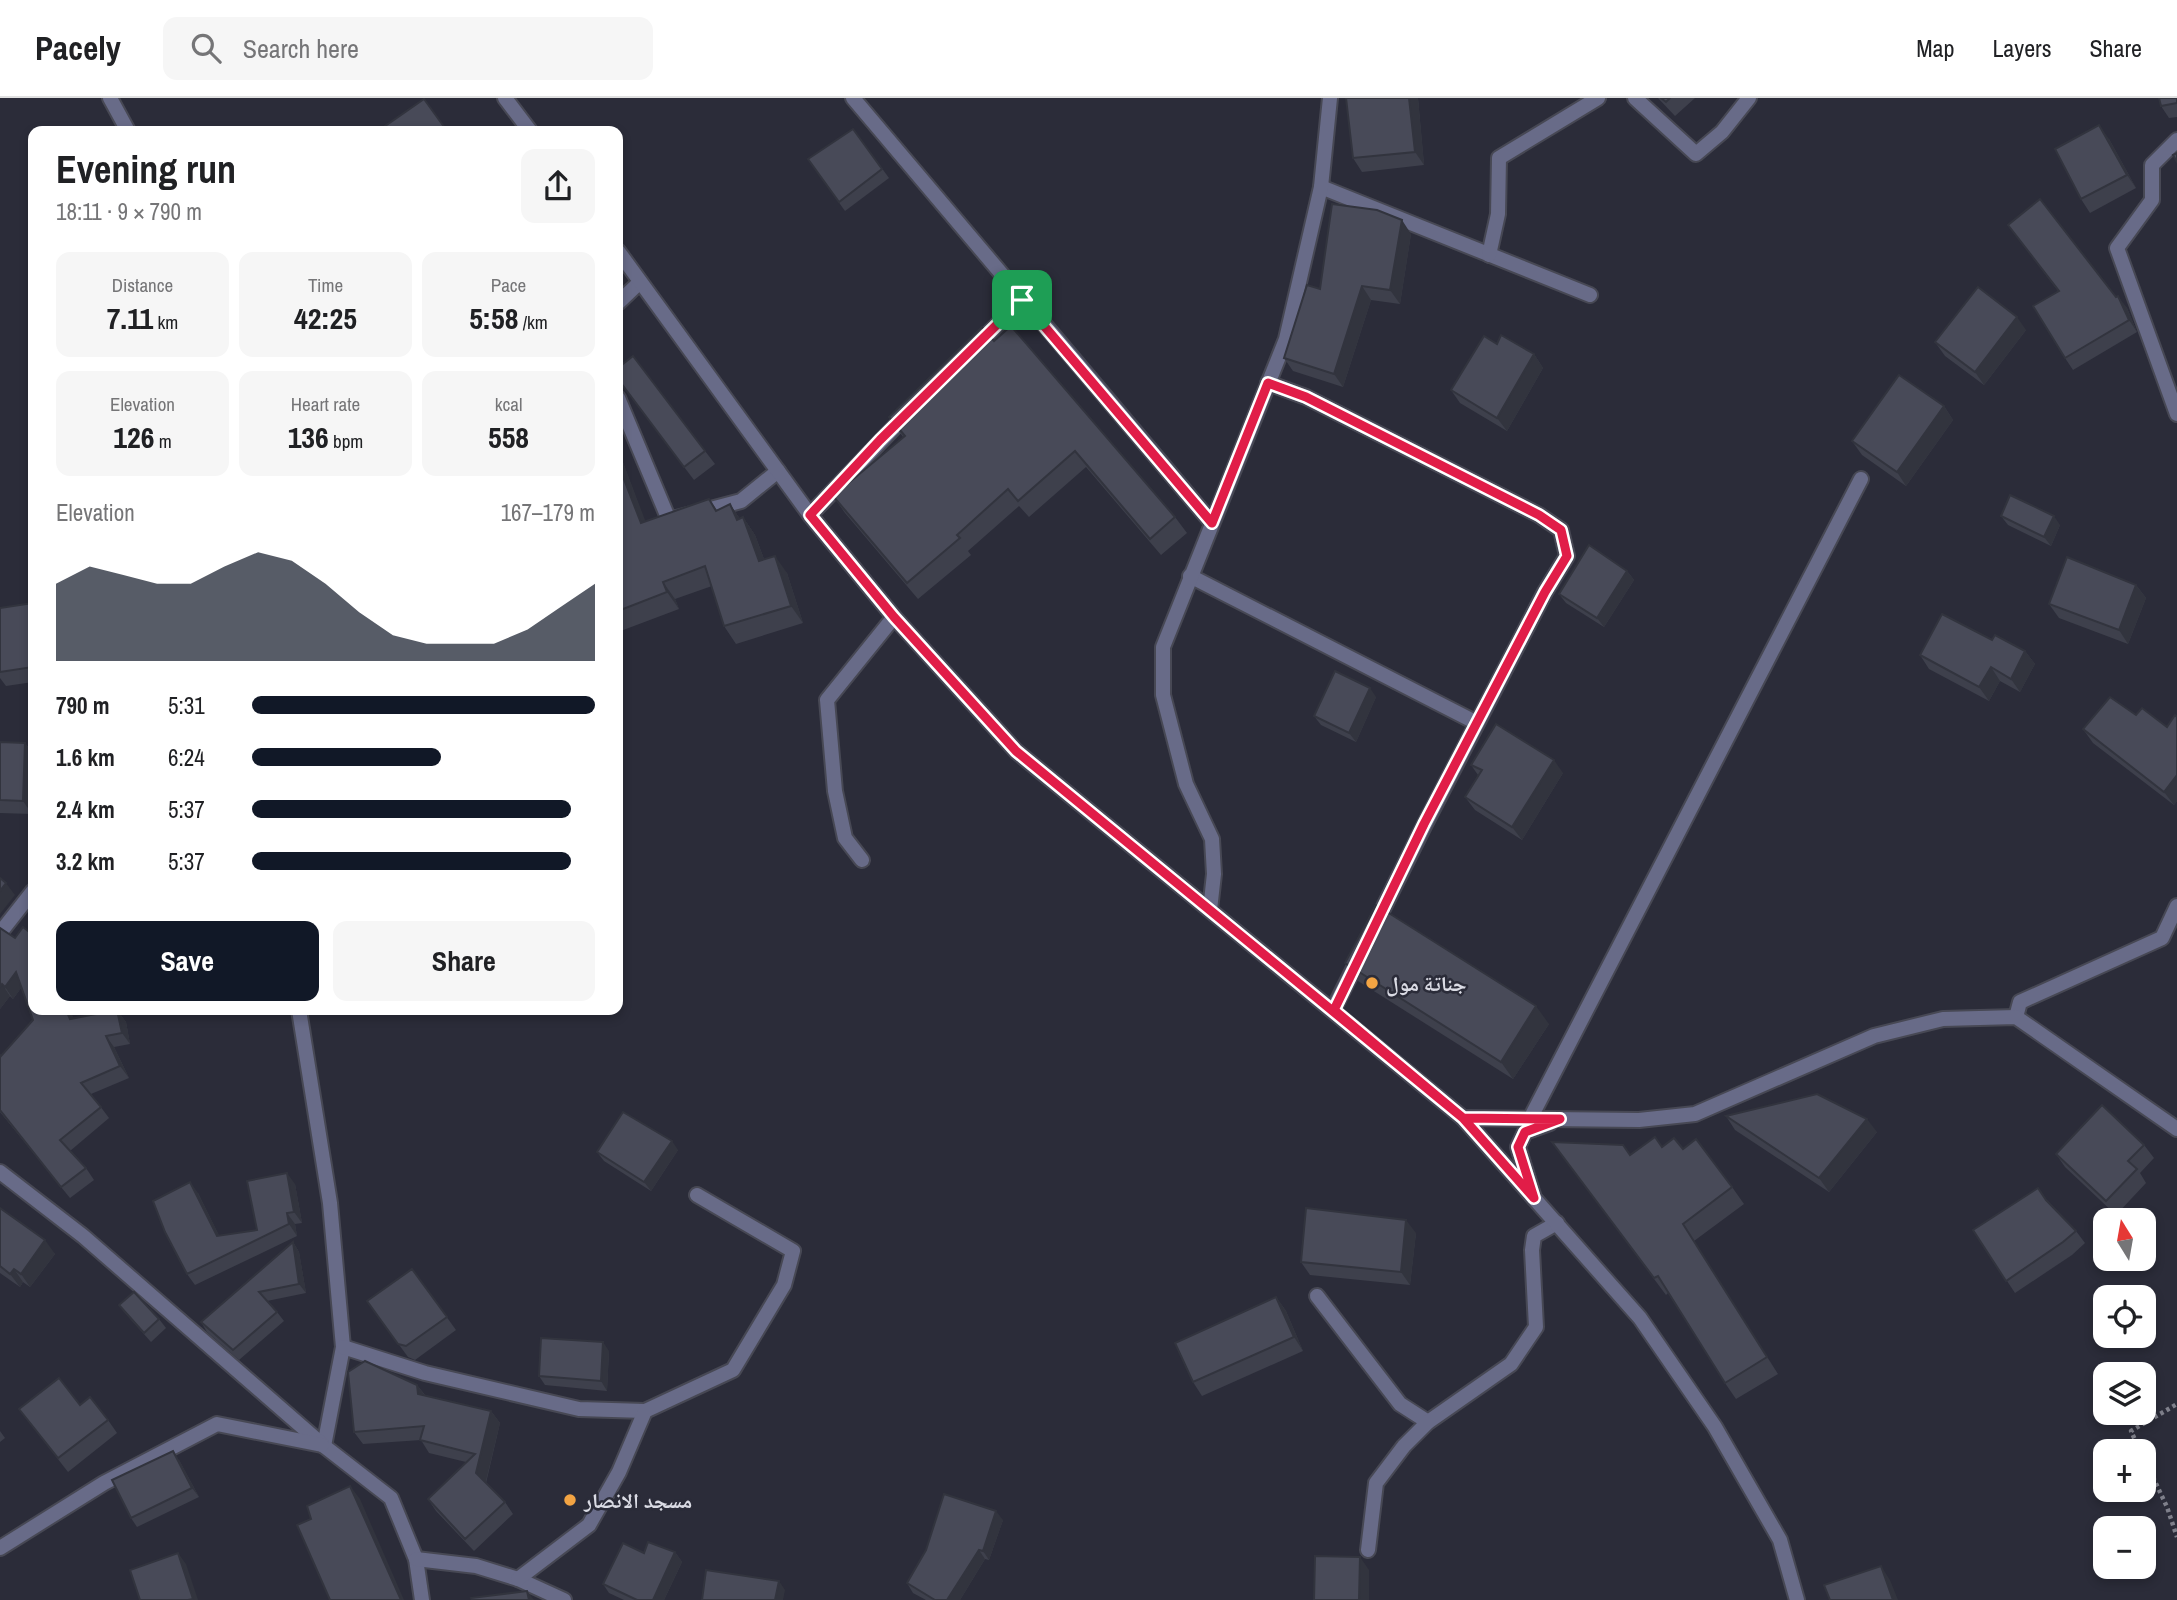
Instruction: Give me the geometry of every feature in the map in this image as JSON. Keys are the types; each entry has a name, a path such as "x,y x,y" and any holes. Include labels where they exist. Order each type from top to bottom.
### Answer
{"street":[{"path":"110,98 125,126"},
{"path":"505,98 526,126"},
{"path":"853,98 1212,523"},
{"path":"1210,910 1214,874 1212,839 1186,784 1163,695 1163,646 1286,339 1321,187 1330,98"},
{"path":"1489,254 1497,214 1499,158 1598,98"},
{"path":"1635,98 1696,154 1722,132 1749,98"},
{"path":"2177,140 2152,165 2152,200 2117,248 2177,414"},
{"path":"1321,187 1590,295"},
{"path":"623,258 810,515 894,617 1016,751 1463,1118 1557,1223 1640,1318 1715,1427 1780,1540 1797,1600"},
{"path":"623,298 640,282"},
{"path":"965,356 1022,300"},
{"path":"1268,383 1318,403 1539,515 1561,530 1567,556 1545,592 1477,723 1334,1010"},
{"path":"810,515 918,403"},
{"path":"623,410 669,520 741,501 778,471"},
{"path":"1530,1119 1861,479"},
{"path":"1190,576 1477,723"},
{"path":"862,860 845,838 835,791 827,700 894,617"},
{"path":"0,933 28,897"},
{"path":"2016,1017 2020,1002 2162,938 2177,906"},
{"path":"300,1015 330,1203 343,1348 324,1446"},
{"path":"1463,1118 1639,1120 1695,1114 1874,1036 1943,1019 2016,1017 2177,1129"},
{"path":"1534,1198 1518,1147 1525,1132 1560,1119"},
{"path":"0,1171 83,1236 324,1446 391,1498 416,1559 422,1600"},
{"path":"343,1348 425,1373 579,1409 645,1411 733,1370 784,1285 793,1251 697,1195"},
{"path":"1368,1550 1377,1483 1404,1446 1429,1422 1511,1364 1536,1327 1532,1250 1534,1236 1557,1223"},
{"path":"1317,1296 1399,1405 1429,1422"},
{"path":"518,1579 589,1525 619,1472 645,1411"},
{"path":"0,1548 104,1483 217,1424 324,1446"},
{"path":"416,1559 476,1566 518,1579 564,1600"}],"path":[{"path":"2134,1439 2131,1432 2177,1404"},
{"path":"2156,1484 2177,1537"}],"building":[{"path":"1346,98 1409,98 1415,152 1353,158"},
{"path":"2159,98 2177,98 2177,103 2161,106"},
{"path":"424,99 443,126 385,126"},
{"path":"2099,125 2127,175 2081,199 2055,149"},
{"path":"853,129 882,169 839,202 808,159"},
{"path":"2040,199 2116,297 2118,296 2129,320 2065,358 2033,306 2059,291 2008,225"},
{"path":"1332,204 1377,210 1402,220 1390,290 1362,286 1334,374 1284,358 1307,285 1320,289"},
{"path":"1978,287 2017,317 1975,372 1935,342"},
{"path":"1011,326 1175,517 1150,539 1075,451 1018,501 1008,489 957,535 960,538 907,583 833,496 905,436 889,417 982,327 994,341"},
{"path":"1501,335 1534,354 1497,418 1451,390 1484,336 1497,344"},
{"path":"633,356 705,451 684,467 623,386 623,364"},
{"path":"1899,375 1944,406 1897,472 1852,441"},
{"path":"623,477 641,523 709,499 716,511 730,504 737,520 743,517 759,561 775,556 791,606 724,626 705,566 663,582 667,592 623,609"},
{"path":"2010,495 2054,516 2044,537 2001,516"},
{"path":"1589,545 1627,571 1597,618 1559,594"},
{"path":"2067,557 2136,585 2119,630 2049,604"},
{"path":"28,604 28,668 0,672 0,608"},
{"path":"1942,614 1992,640 1995,635 2025,651 2011,679 1991,667 1979,687 1920,655"},
{"path":"1335,671 1370,688 1349,733 1314,716"},
{"path":"2110,697 2136,715 2142,708 2167,727 2175,715 2177,717 2177,775 2164,792 2083,729"},
{"path":"1496,724 1554,760 1512,827 1465,797 1482,770 1471,765"},
{"path":"0,742 25,743 23,801 0,800"},
{"path":"0,878 6,883 0,891"},
{"path":"1376,905 1536,1006 1501,1062 1345,963"},
{"path":"23,927 28,931 28,1006 16,972 5,987 2,984 0,987 0,928 15,938"},
{"path":"31,1015 68,1015 70,1019 91,1015 118,1015 122,1033 106,1036 120,1066 81,1083 101,1107 60,1140 86,1168 61,1187 0,1110 0,1055 33,1020"},
{"path":"1817,1094 1867,1119 1819,1178 1726,1116"},
{"path":"2102,1105 2144,1145 2128,1161 2137,1169 2106,1201 2056,1154"},
{"path":"623,1112 672,1141 644,1182 597,1152"},
{"path":"1655,1137 1662,1147 1674,1138 1683,1149 1696,1139 1732,1187 1683,1224 1767,1357 1725,1383 1658,1276 1654,1278 1552,1142 1623,1145 1630,1155"},
{"path":"287,1173 294,1212 287,1213 289,1224 187,1274 165,1232 153,1201 190,1182 217,1236 257,1230 247,1181"},
{"path":"2038,1188 2076,1231 2006,1281 1973,1230"},
{"path":"0,1208 45,1240 21,1274 14,1269 10,1274 0,1266"},
{"path":"1306,1208 1406,1220 1401,1272 1301,1262"},
{"path":"293,1242 299,1284 259,1292 277,1312 233,1350 201,1322"},
{"path":"412,1269 447,1317 406,1346 398,1344 367,1301"},
{"path":"134,1292 159,1319 144,1333 119,1305"},
{"path":"1276,1297 1294,1337 1193,1382 1175,1343"},
{"path":"541,1338 603,1342 601,1381 539,1376"},
{"path":"365,1361 417,1385 418,1394 491,1411 476,1473 505,1502 465,1539 428,1499 475,1454 420,1440 424,1426 354,1432 348,1372"},
{"path":"59,1378 80,1405 90,1397 108,1420 58,1458 19,1409"},
{"path":"173,1451 192,1488 131,1518 112,1480"},
{"path":"350,1486 401,1600 330,1600 297,1525 311,1519 307,1506"},
{"path":"944,1494 996,1511 983,1551 979,1550 947,1600 935,1600 907,1583 926,1550"},
{"path":"648,1542 675,1552 653,1600 637,1600 603,1584 623,1543 644,1553"},
{"path":"178,1553 193,1599 140,1600 130,1570"},
{"path":"1315,1556 1360,1557 1359,1600 1314,1600"},
{"path":"1881,1566 1893,1600 1830,1600 1824,1585"},
{"path":"706,1570 779,1581 775,1600 702,1600"},
{"path":"527,1591 529,1600 471,1598"}],"place":[{"name":"جناتة مول","path":"1372,983"},
{"name":"مسجد الانصار","path":"570,1500"}],"route":[{"path":"1022,300 880,440 810,515 894,617 1016,751 1463,1118 1534,1198 1518,1147 1525,1132 1560,1119 1463,1118 1334,1010 1424,824 1545,592 1567,556 1561,530 1539,515 1306,397 1268,383 1212,523 1022,300"}]}
